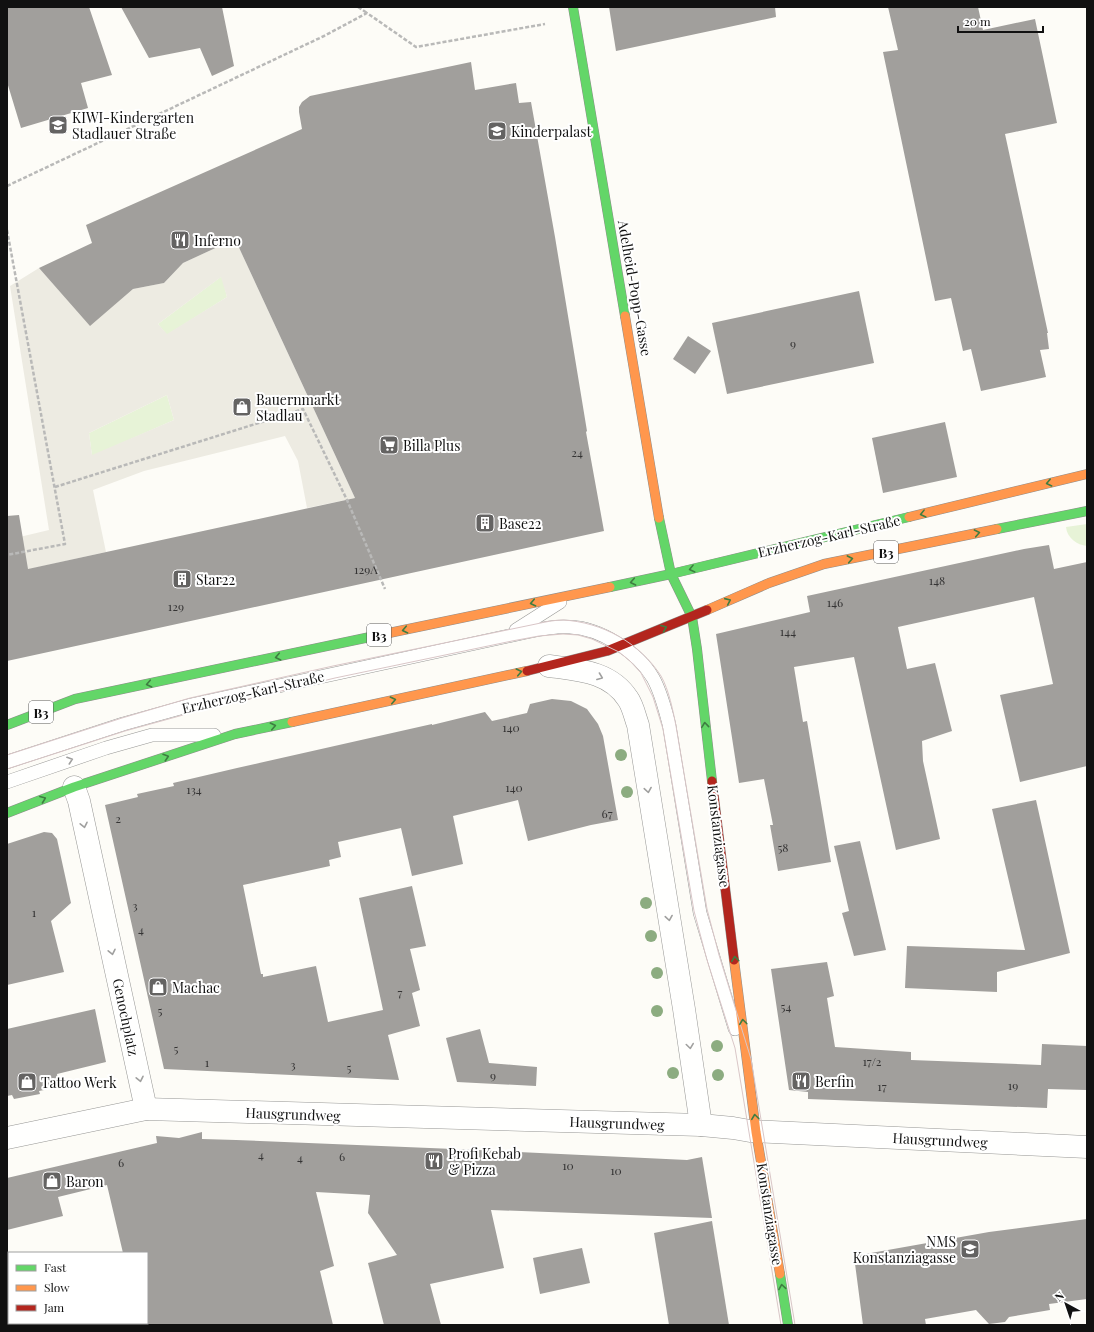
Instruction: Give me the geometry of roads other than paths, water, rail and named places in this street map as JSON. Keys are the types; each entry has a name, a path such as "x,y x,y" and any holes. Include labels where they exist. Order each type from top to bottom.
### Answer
{"main road":[{"name":"Adelheid-Popp-Gasse","path":"573,7 660,522 671,574"},
{"name":"Erzherzog-Karl-Straße","path":"7,725 75,700 671,574 1087,474"},
{"name":"Erzherzog-Karl-Straße","path":"7,813 74,787 235,734 607,652 769,583 824,564 1087,511"},
{"name":"Konstanziagasse","path":"671,574 692,617 756,1132 788,1325"}],"street":[{"path":"548,666 586,671 613,682 628,700 638,725 684,1008 701,1125"},
{"name":"Erzherzog-Karl-Straße","path":"7,714 75,700"},
{"name":"Genochplatz","path":"74,787 79,801 146,1109"},
{"path":"7,1138 146,1109"},
{"name":"Hausgrundweg","path":"146,1109 701,1125 756,1132 1087,1147"}],"lane":[{"name":"Erzherzog-Karl-Straße","path":"503,636 524,626 571,595"},
{"name":"Erzherzog-Karl-Straße","path":"7,762 123,724 191,705 503,636 553,627 571,627 591,631 622,646"},
{"name":"Konstanziagasse","path":"622,646 640,661 653,678 664,704 669,724 700,913 741,1047 753,1102"},
{"name":"Erzherzog-Karl-Straße","path":"7,782 106,748 152,736 235,734"}],"tram line":[{"path":"7,755 190,698 333,666 550,621 563,620 592,625 619,636 631,644 652,664 661,676 672,707 707,909 719,955 751,1059 795,1325"},
{"path":"7,769 125,731 194,712 335,678 512,641 539,636 563,634 578,635 592,639 619,652 641,673 653,697 663,729 694,911 707,960 735,1048 781,1325"}],"place":[{"name":"KIWI-Kindergarten Stadlauer Straße","path":"58,125"},
{"name":"Kinderpalast","path":"497,131"},
{"name":"Inferno","path":"180,240"},
{"name":"Bauernmarkt Stadlau","path":"242,407"},
{"name":"Billa Plus","path":"389,445"},
{"name":"Base22","path":"485,523"},
{"name":"Star22","path":"182,579"},
{"name":"Machac","path":"158,987"},
{"name":"Berfin","path":"801,1081"},
{"name":"Tattoo Werk","path":"27,1082"},
{"name":"Profi Kebab & Pizza","path":"434,1161"},
{"name":"Baron","path":"52,1181"},
{"name":"NMS Konstanziagasse","path":"970,1249"}]}
